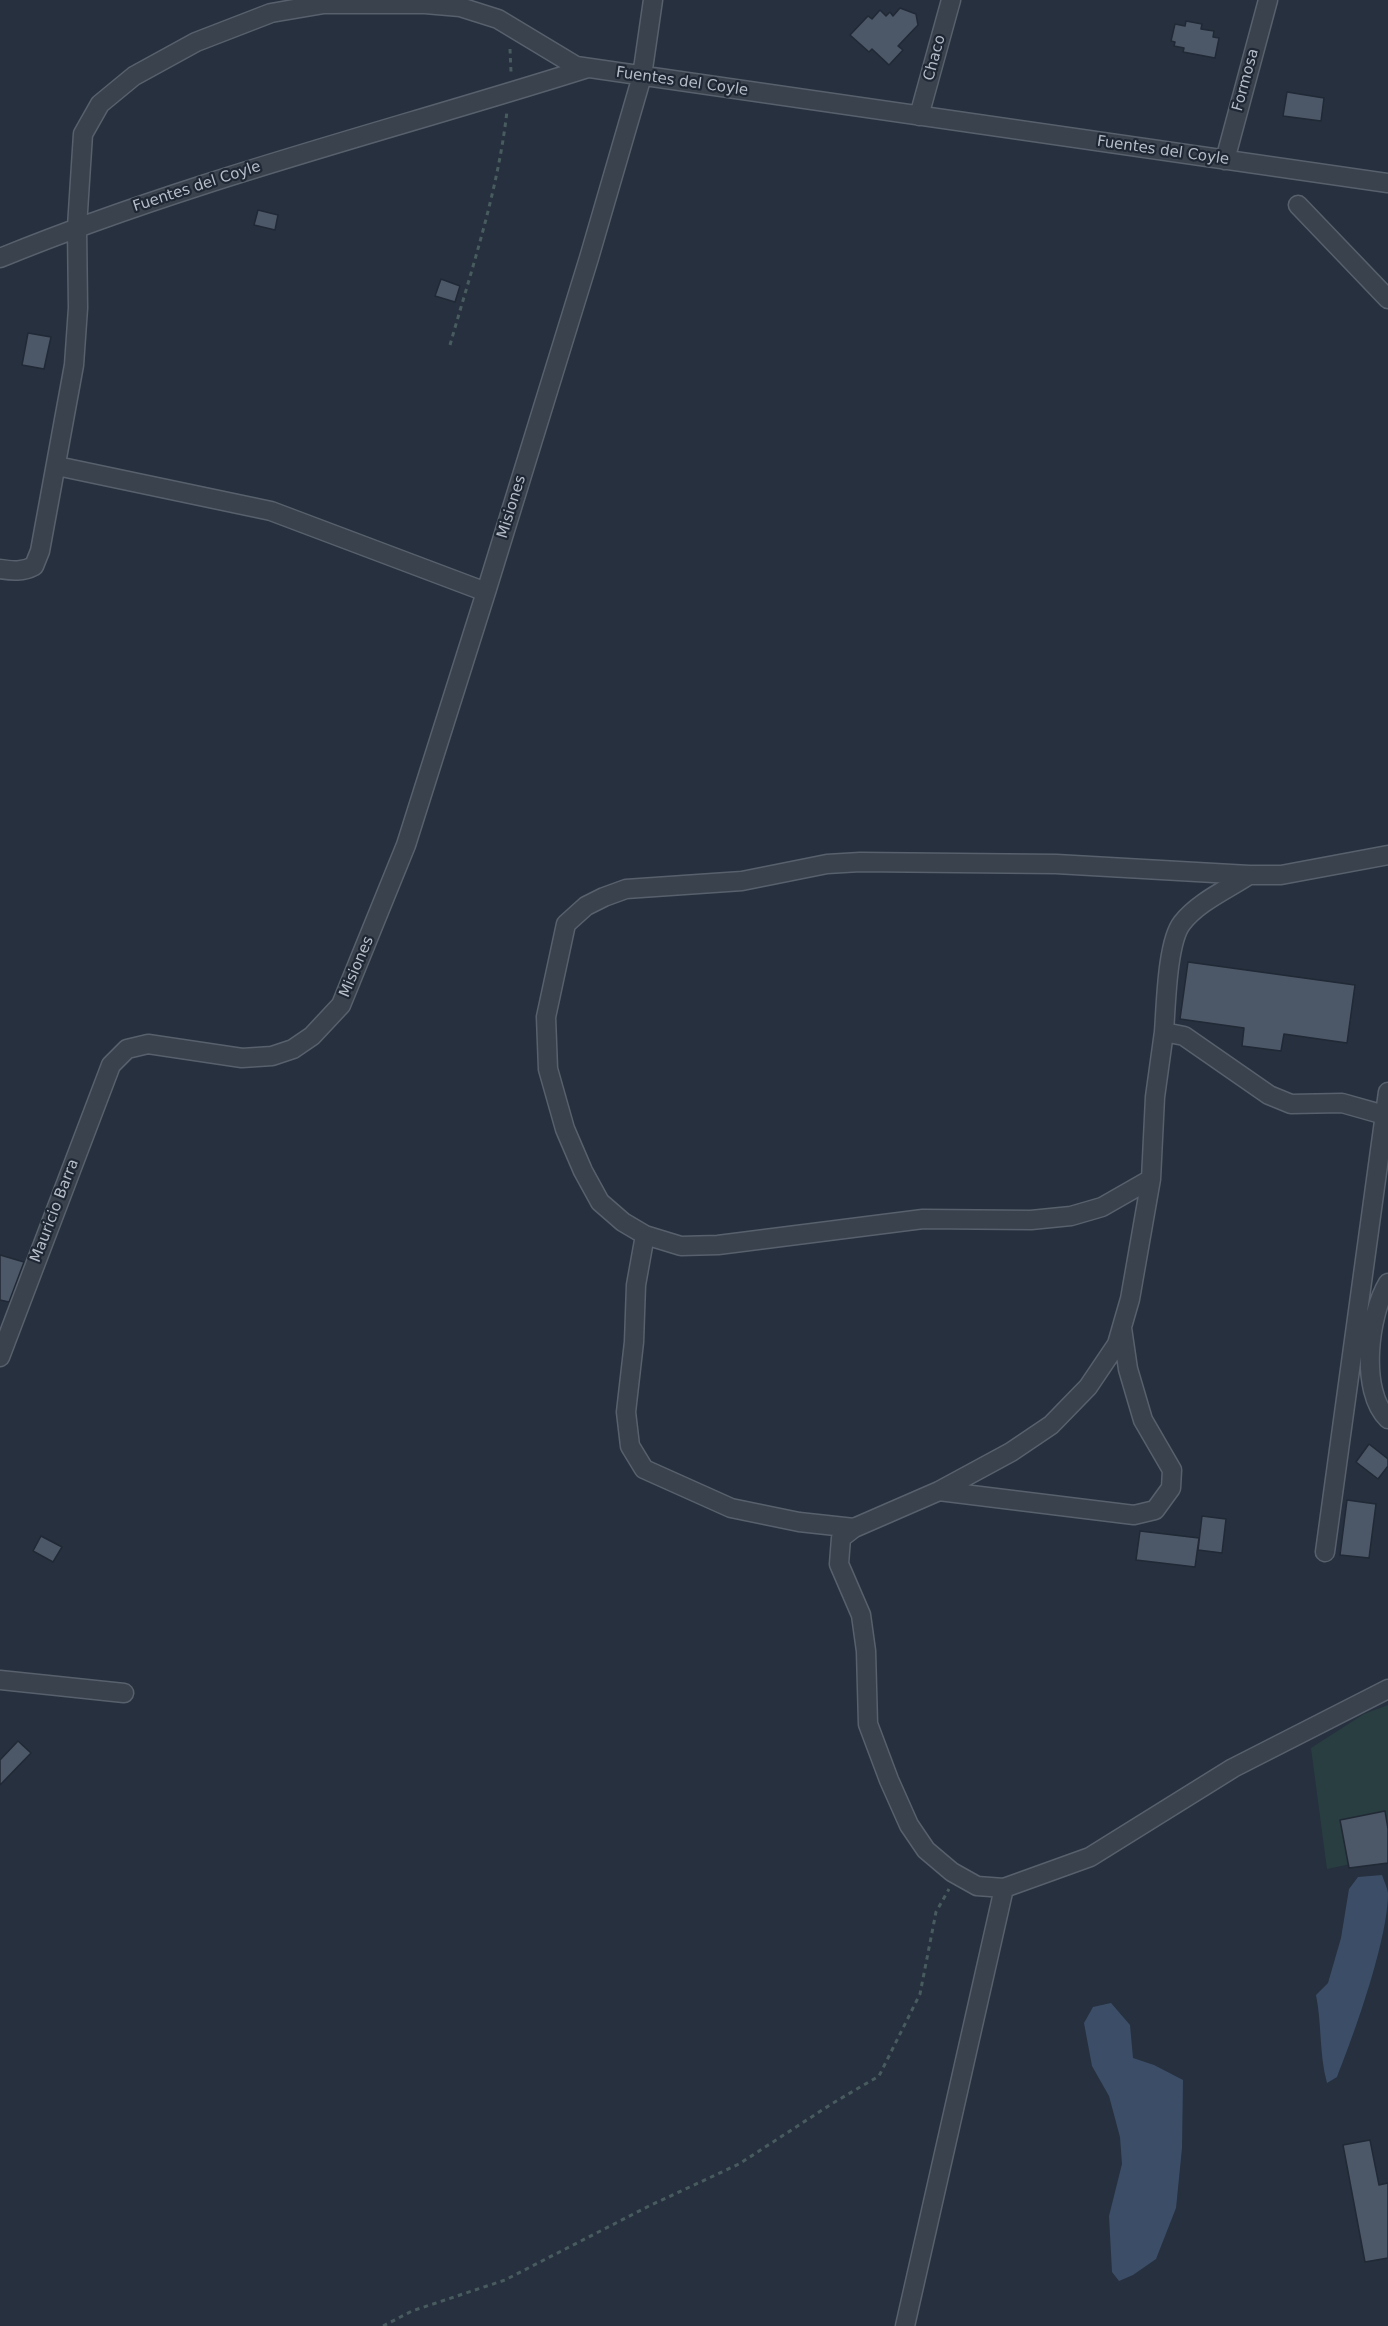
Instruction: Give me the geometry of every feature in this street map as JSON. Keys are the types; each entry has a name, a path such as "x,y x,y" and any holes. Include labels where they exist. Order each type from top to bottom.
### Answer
{"street":[{"name":"Misiones","path":"111,1065 127,1049 148,1044 242,1058 272,1056 293,1049 312,1036 341,1005 406,845 486,592 642,76 653,0"},
{"name":"Chaco","path":"919,116 951,0"},
{"name":"Formosa","path":"1225,160 1268,0"},
{"path":"0,569 14,571 34,566 40,551 74,365 78,308 77,227 83,134 100,104 134,76 196,42 272,13 324,4 425,4 460,7 498,19 576,66 588,68"},
{"name":"Fuentes del Coyle","path":"0,258 77,227 290,157 588,68 1388,183"},
{"path":"1298,205 1388,299"},
{"path":"57,466 271,511 486,592"},
{"path":"1151,1179 1102,1207 1071,1216 1031,1220 923,1219 709,1245 681,1246 645,1235 623,1222 600,1202 583,1171 566,1129 548,1069 546,1017 566,924 586,906 626,889 742,881 827,864 860,862 1056,864 1281,875 1388,855"},
{"path":"1249,875 1201,906 1181,924 1171,950 1164,1032 1155,1097 1151,1179 1130,1299 1117,1344 1088,1387 1051,1425 1011,1452 939,1491 854,1528 841,1539 839,1564 861,1615 866,1651 868,1724 909,1825 926,1850 957,1875 976,1886 1004,1888 1090,1857 1233,1768 1388,1689"},
{"path":"1164,1032 1184,1036 1269,1095 1291,1104 1342,1103 1386,1115"},
{"name":"Mauricio Barra","path":"0,1357 111,1065"},
{"path":"1325,1552 1388,1092"},
{"path":"645,1235 636,1285 634,1342 626,1412 630,1446 644,1469 731,1508 799,1522 854,1528"},
{"path":"1388,1283 1383,1291 1371,1338 1370,1384 1380,1411 1388,1419"},
{"path":"939,1491 1134,1515 1155,1510 1171,1488 1172,1470 1143,1420 1128,1369 1122,1326"},
{"path":"0,1680 124,1693"},
{"path":"905,2326 1004,1888"}],"path":[{"path":"450,345 477,251 502,150 512,66 508,25"},
{"path":"383,2326 412,2311 505,2280 648,2206 740,2164 879,2076 920,1994 936,1912 957,1875"}],"green space":[{"path":"1388,1705 1388,1856 1327,1869 1311,1748 1364,1714"}],"water":[{"path":"1382,1875 1388,1893 1387,1912 1377,1960 1353,2036 1337,2077 1327,2083 1316,1995 1328,1983 1341,1938 1349,1889 1358,1877"},
{"path":"1111,2003 1130,2025 1133,2058 1154,2065 1183,2080 1182,2148 1176,2208 1156,2259 1133,2275 1119,2281 1112,2272 1109,2216 1122,2164 1120,2137 1109,2096 1092,2066 1084,2023 1093,2007"}],"building":[{"path":"900,8 916,14 918,25 898,46 903,50 889,65 872,49 869,52 850,35 868,16 872,19 880,10 886,16 890,12 893,16"},
{"path":"1186,21 1202,24 1201,29 1214,31 1213,37 1219,38 1215,58 1183,52 1184,48 1174,46 1175,42 1171,41 1175,24 1185,26"},
{"path":"1287,92 1324,98 1321,121 1283,116"},
{"path":"258,210 278,215 275,230 254,225"},
{"path":"441,279 460,286 455,302 435,296"},
{"path":"28,333 51,337 44,369 22,365"},
{"path":"1188,962 1355,985 1347,1043 1284,1034 1281,1051 1242,1046 1244,1028 1180,1019"},
{"path":"0,1255 24,1262 9,1302 0,1300"},
{"path":"1369,1444 1388,1459 1388,1466 1378,1479 1356,1462"},
{"path":"1347,1500 1376,1504 1369,1558 1340,1555"},
{"path":"1202,1516 1226,1519 1222,1553 1198,1550"},
{"path":"1140,1531 1199,1538 1195,1567 1136,1560"},
{"path":"41,1536 62,1547 53,1562 33,1551"},
{"path":"18,1741 31,1753 0,1785 0,1760"},
{"path":"1385,1811 1388,1829 1388,1863 1349,1868 1340,1820"},
{"path":"1370,2140 1379,2185 1388,2183 1388,2258 1365,2262 1343,2145"}]}
